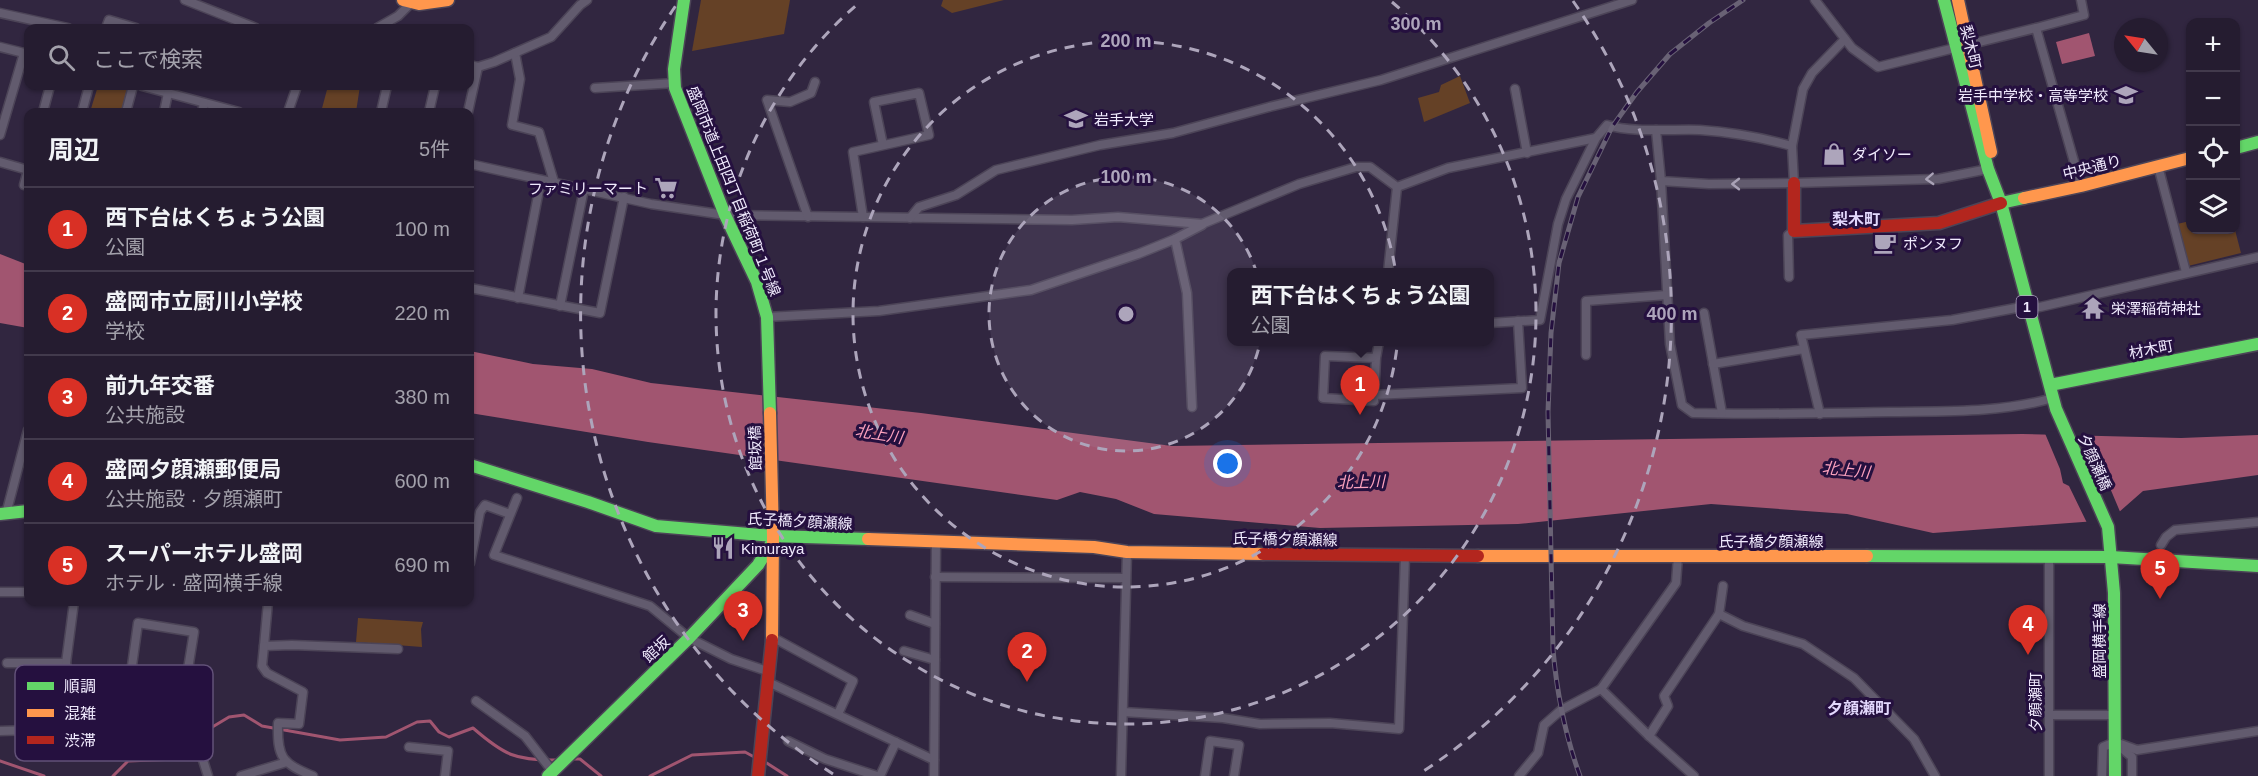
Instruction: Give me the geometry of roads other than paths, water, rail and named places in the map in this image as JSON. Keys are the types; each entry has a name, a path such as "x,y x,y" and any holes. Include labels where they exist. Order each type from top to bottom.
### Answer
{"main road":[{"path":"406,2 432,4 448,0"},
{"name":"盛岡市道上田四丁目稲荷町１号線","path":"684,0 674,69 675,83 683,111 724,215 757,282 767,317 768,358"},
{"name":"梨木町","path":"1944,0 1988,169 2001,203"},
{"path":"1958,0 2001,203"},
{"path":"2240,146 2258,142"},
{"name":"中央通り","path":"1794,231 1939,222 2001,203 2081,186 2186,159"},
{"path":"1794,183 1794,231"},
{"name":"1","path":"2001,203 2054,403"},
{"name":"材木町","path":"2050,385 2258,344"},
{"name":"館坂橋","path":"759,765 771,637 773,536 768,358"},
{"name":"夕顔瀬橋","path":"2054,403 2069,442 2108,527"},
{"name":"氏子橋夕顔瀬線","path":"474,466 656,526 773,536 1094,547 1127,552 1406,556 2049,556 2111,557 2258,566"},
{"path":"3,514 24,511"},
{"name":"盛岡横手線","path":"2108,527 2115,593 2115,776"},
{"name":"館坂","path":"554,771 689,638 758,565 769,549 773,536"}],"street":[{"path":"185,0 246,24"},
{"path":"474,66 515,53 551,37 587,0"},
{"path":"910,218 920,207 956,195 996,170 1100,145 1173,133 1269,106 1381,80 1632,0"},
{"path":"1815,0 1852,48 1878,66 1956,49 2084,15 2081,0"},
{"path":"384,24 398,16 406,2"},
{"path":"0,13 50,24"},
{"path":"108,24 109,21 121,24"},
{"path":"2036,28 2081,186"},
{"path":"1794,183 1792,146 1803,89 1812,73 1845,39"},
{"path":"0,47 24,53"},
{"path":"515,53 520,79 512,125 540,132 554,182"},
{"path":"0,135 24,59"},
{"path":"808,217 767,100 790,102 811,93 815,82"},
{"path":"595,88 675,83"},
{"path":"1515,89 1527,153"},
{"path":"44,108 49,90"},
{"path":"83,108 88,90"},
{"path":"127,108 132,90"},
{"path":"157,90 223,108"},
{"path":"289,108 296,90"},
{"path":"382,108 386,90"},
{"path":"430,108 434,90"},
{"path":"469,108 471,90"},
{"path":"165,108 168,93"},
{"path":"862,217 853,152 929,135 919,93 874,102 883,145"},
{"path":"203,108 204,103"},
{"path":"1494,323 1540,320 1558,224 1566,199 1596,138 1607,125 1656,130 1703,130 1773,140 1792,146"},
{"path":"1656,130 1670,344 1682,405 1693,413 1820,414 1961,411 2037,402 2054,403"},
{"path":"1397,187 1448,168 1596,138"},
{"path":"0,162 24,169"},
{"path":"474,165 651,204 724,215 1072,220 1118,217 1202,224"},
{"path":"2158,166 2186,272"},
{"path":"767,317 879,311 1031,290 1138,254 1175,239 1202,224 1299,184 1356,167 1370,167 1397,187"},
{"path":"1661,182 1709,184 1938,179 1988,169"},
{"path":"518,298 541,180"},
{"path":"1389,268 1397,187"},
{"path":"560,306 584,189"},
{"path":"474,289 600,314 624,197"},
{"path":"1789,277 1788,235 1794,231"},
{"path":"1175,239 1187,293 1192,407"},
{"path":"1820,414 1801,335 1929,323 2016,308 2028,309 2258,257"},
{"path":"1586,355 1586,301 1667,295"},
{"path":"1704,313 1722,413"},
{"path":"1374,395 1522,388 1518,321"},
{"path":"1376,358 1325,356 1323,398 1374,401 1378,346"},
{"path":"1713,364 1804,349"},
{"path":"3,514 24,443"},
{"path":"517,498 494,555 650,606 689,638 934,760"},
{"path":"474,543 480,512 485,505 510,514"},
{"path":"2161,545 2166,537 2175,530 2258,522"},
{"path":"934,776 936,542"},
{"path":"1121,776 1127,552"},
{"path":"1123,712 1223,718 1260,724 1330,723 1399,729 1406,556"},
{"path":"1519,776 1538,753 1545,725 1561,711 1601,688 1676,583 1678,556"},
{"name":"夕顔瀬町","path":"2049,556 2049,776"},
{"path":"935,577 1126,578"},
{"path":"1649,736 1668,706 1664,696 1719,614 1723,586"},
{"path":"0,592 24,592"},
{"path":"67,665 74,606"},
{"path":"268,606 262,666 267,673 303,692 299,724 278,723 280,753 290,766 313,776"},
{"path":"1719,614 1743,626 1803,644 1854,678 1914,739 1935,776"},
{"path":"910,615 935,624"},
{"path":"132,665 138,623 194,632 189,665"},
{"path":"771,637 853,681 838,714"},
{"path":"264,646 398,649"},
{"path":"904,651 935,660"},
{"path":"7,663 37,665"},
{"path":"1601,688 1649,736 1694,776"},
{"path":"476,701 525,736 554,771"},
{"path":"2048,715 2114,714"},
{"path":"0,731 15,730"},
{"path":"2102,776 2103,747 2115,742 2137,750 2258,731"},
{"path":"788,741 825,759 879,776 896,742"},
{"path":"1205,776 1210,741 1239,745 1234,776"},
{"path":"2115,742 2132,757 2132,776"},
{"path":"409,747 448,752 445,776"},
{"path":"203,761 208,776"},
{"path":"241,776 287,762"}],"water":[{"path":"2089,33 2095,56 2062,64 2056,42"},
{"path":"0,254 24,263 24,327 0,323"},
{"name":"北上川","path":"474,352 533,364 592,369 651,383 921,413 1172,446 2022,434 2181,438 2258,435 2258,475 2143,491 2110,520 1933,533 1847,514 1711,504 1518,524 1320,528 1154,514 1116,499 1080,492 1057,500 648,442 474,414"}],"waterway":[{"path":"213,727 229,717 244,715 262,726 340,740 386,737 417,722 430,721 439,732 449,737 473,728 493,745 511,754 531,759 558,760"},
{"path":"650,776 692,755 745,752 756,758"},
{"path":"570,759 580,759 601,776"},
{"path":"762,760 787,776"},
{"path":"0,761 44,776"},
{"path":"113,776 128,761"}],"railway":[{"path":"1580,776 1562,714 1553,650 1548,412 1551,333 1559,263 1578,197 1612,127 1637,92 1670,54 1743,0"}],"place":[{"name":"岩手中学校・高等学校","path":"2126,95"},
{"name":"岩手大学","path":"1076,119"},
{"name":"ダイソー","path":"1834,154"},
{"name":"ファミリーマート","path":"666,188"},
{"name":"ポンヌフ","path":"1885,243"},
{"name":"栄澤稲荷神社","path":"2093,308"},
{"name":"西下台はくちょう公園","path":"1360,415"},
{"name":"Kimuraya","path":"723,548"},
{"name":"スーパーホテル盛岡","path":"2160,599"},
{"name":"前九年交番","path":"743,641"},
{"name":"盛岡夕顔瀬郵便局","path":"2028,655"},
{"name":"盛岡市立厨川小学校","path":"1027,682"}],"district":[{"name":"梨木町","path":"1856,219"},
{"name":"夕顔瀬町","path":"1859,708"}]}
